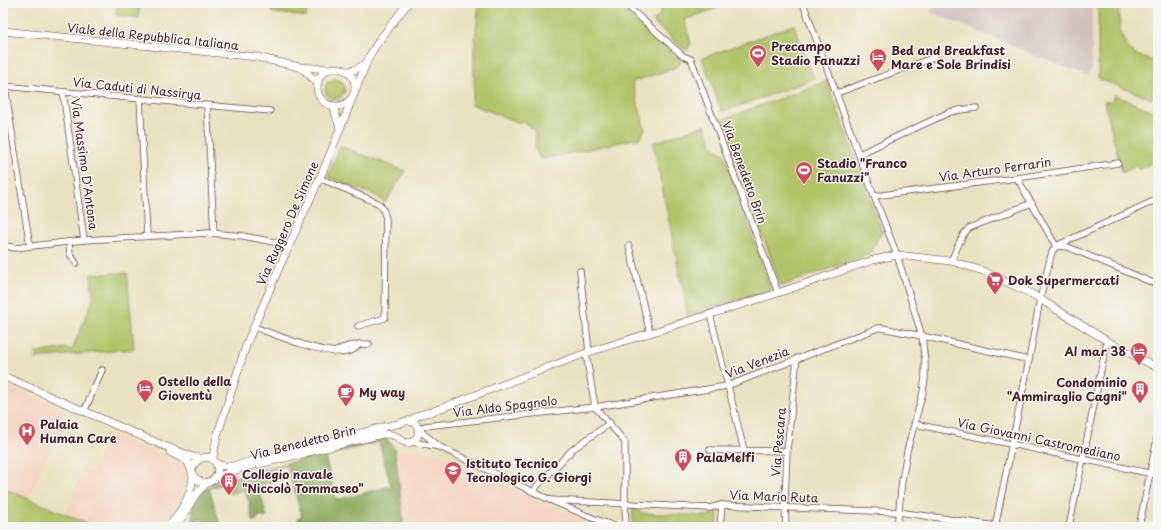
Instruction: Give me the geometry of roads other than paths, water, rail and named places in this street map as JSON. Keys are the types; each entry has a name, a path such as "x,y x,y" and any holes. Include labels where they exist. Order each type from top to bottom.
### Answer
{"street":[{"name":"Via Ruggero De Simone","path":"215,462 213,451 217,436 247,343 319,178 370,55 378,42 408,3"},
{"name":"Via Benedetto Brin","path":"624,3 683,56 691,58 778,293"},
{"path":"803,3 897,255 922,336 925,378 923,392 907,451 896,527"},
{"name":"Viale della Repubblica Italiana","path":"3,31 257,57 299,67 330,69"},
{"path":"837,93 934,57"},
{"path":"340,128 333,106 325,102 318,93 318,83 325,71 330,69 336,68 348,71 354,70 366,64"},
{"name":"Viale della Repubblica Italiana","path":"299,67 318,83"},
{"path":"348,71 355,81 356,87 354,93"},
{"path":"4,86 30,246"},
{"name":"Via Caduti di Nassirya","path":"4,86 270,111"},
{"name":"Via Massimo D'Antona","path":"63,92 84,240"},
{"name":"Via Ruggero De Simone","path":"333,106 342,105 348,102 354,93"},
{"path":"140,98 147,236"},
{"path":"207,106 214,233"},
{"path":"859,154 950,112 976,108"},
{"name":"Via Arturo Ferrarin","path":"874,196 1017,178 1118,163"},
{"path":"319,178 378,203 384,210 386,219 385,318 358,326"},
{"path":"1017,178 1056,246"},
{"path":"995,526 1030,360 1040,299 1052,252 1056,246 1158,200"},
{"path":"951,261 963,235 968,228 1032,203"},
{"name":"Via Massimo D'Antona","path":"3,245 15,248 84,240 214,233 243,236 289,245"},
{"path":"68,242 70,254 76,263"},
{"path":"629,246 650,333"},
{"path":"1056,246 1068,247 1158,285"},
{"name":"Via Benedetto Brin","path":"211,481 226,473 243,468 383,434 398,437 405,442 413,442 418,437 418,428 423,417 431,412 588,352 778,293 874,260 897,255 951,261 983,271 1032,294 1107,341 1158,368"},
{"path":"580,272 595,407 625,442 626,527"},
{"path":"710,314 744,450"},
{"path":"254,327 315,348 335,352 345,346 369,344"},
{"name":"Via Venezia","path":"595,407 727,386 878,328 922,336 1030,360"},
{"path":"1069,527 1107,341"},
{"name":"Via Pescara","path":"786,527 785,502 788,451 797,358"},
{"path":"84,412 102,370"},
{"path":"3,376 162,445 193,457 209,458 215,462 218,468 217,474 196,494 176,527"},
{"name":"Via Aldo Spagnolo","path":"418,428 595,407"},
{"name":"Via Benedetto Brin","path":"215,462 224,466 233,466 353,436 391,424 400,424 410,421 423,413 431,412"},
{"path":"410,421 415,423 418,428 440,447 550,500 617,527"},
{"path":"534,492 537,486 573,449 610,423"},
{"path":"398,437 397,432 400,424"},
{"name":"Via Giovanni Castromediano","path":"915,424 1158,475"},
{"path":"429,438 428,431 430,426"},
{"path":"1139,527 1158,434"},
{"name":"Via Ruggero De Simone","path":"202,458 209,449 212,440 217,436"},
{"path":"413,442 440,447"},
{"path":"162,445 188,462 198,481 211,481"},
{"path":"710,450 788,451"},
{"path":"168,527 180,510 192,487 194,464 202,458"},
{"name":"Via Mario Ruta","path":"550,500 709,508 722,504 898,512 1004,527"},
{"path":"720,527 722,504"}],"place":[{"name":"Precampo Stadio Fanuzzi","path":"758,68"},
{"name":"Bed and Breakfast Mare e Sole Brindisi","path":"878,72"},
{"name":"Stadio \"Franco Fanuzzi\"","path":"804,185"},
{"name":"Dok Supermercati","path":"995,295"},
{"name":"Al mar 38","path":"1139,366"},
{"name":"Ostello della Gioventù","path":"145,403"},
{"name":"Condominio \"Ammiraglio Cagni\"","path":"1140,404"},
{"name":"My way","path":"346,407"},
{"name":"Palaia Human Care","path":"27,446"},
{"name":"PalaMelfi","path":"683,472"},
{"name":"Istituto Tecnico Tecnologico G. Giorgi","path":"453,485"},
{"name":"Collegio navale \"Niccolò Tommaseo\"","path":"229,496"}]}
